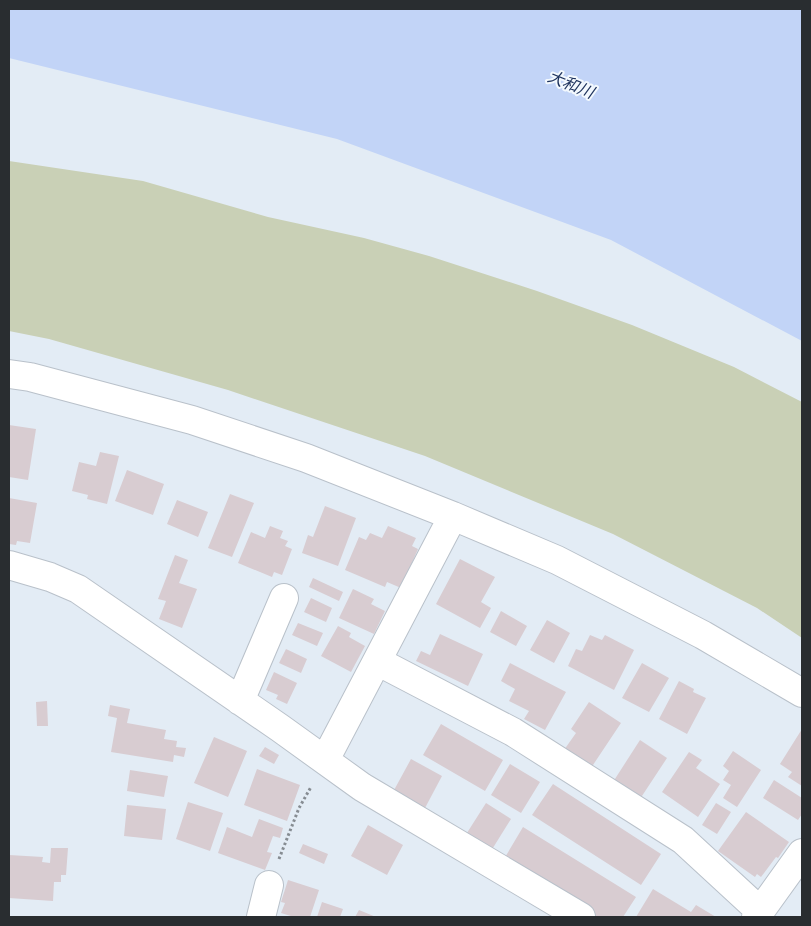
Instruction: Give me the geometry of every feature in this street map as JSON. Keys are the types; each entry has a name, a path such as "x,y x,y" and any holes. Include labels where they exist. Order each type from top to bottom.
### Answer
{"street":[{"path":"9,374 30,377 192,420 306,458 453,516 557,560 702,635 802,693"},
{"path":"325,760 453,516"},
{"path":"9,565 50,577 78,589 362,787 565,913"},
{"path":"240,701 284,598"},
{"path":"377,661 513,732 683,840 758,914 802,853"},
{"path":"262,917 269,885"}],"path":[{"path":"269,885 299,808 325,760"}],"green space":[{"path":"9,161 143,181 268,217 364,238 429,256 537,291 632,325 734,367 802,402 802,638 757,608 613,534 425,456 228,390 49,339 9,331"}],"water":[{"name":"大和川","path":"9,9 802,9 802,341 611,240 337,139 9,58"}],"building":[{"path":"9,425 36,429 28,480 9,477"},
{"path":"100,452 119,456 107,504 87,499 88,495 72,491 79,462 96,466"},
{"path":"127,470 164,484 153,515 115,501"},
{"path":"230,494 254,503 232,557 208,548"},
{"path":"9,498 37,503 30,543 17,541 16,545 9,544"},
{"path":"177,500 208,512 198,537 167,524"},
{"path":"325,506 356,518 338,566 302,553 308,535 313,537"},
{"path":"270,526 283,531 280,538 288,541 285,546 292,549 282,575 274,572 272,577 238,563 251,532 265,538"},
{"path":"388,526 416,538 412,546 418,549 401,588 387,582 385,587 345,570 359,537 366,540 370,533 382,538"},
{"path":"175,555 188,560 179,583 197,589 182,628 159,619 166,601 158,599"},
{"path":"460,559 495,577 481,602 491,608 480,628 436,604"},
{"path":"313,578 343,592 339,601 309,587"},
{"path":"353,589 374,599 371,604 385,611 374,634 339,618"},
{"path":"311,598 332,608 326,622 304,612"},
{"path":"501,611 527,626 516,646 490,632"},
{"path":"547,620 570,633 554,663 530,650"},
{"path":"298,623 323,633 317,646 292,635"},
{"path":"338,626 351,633 349,637 365,646 351,672 321,656"},
{"path":"440,634 483,654 468,686 416,661 421,651 430,655"},
{"path":"590,635 602,640 605,635 634,650 614,690 568,666 576,649 582,651"},
{"path":"286,649 307,659 301,673 279,663"},
{"path":"510,663 566,692 545,730 524,719 529,711 509,701 515,689 501,681"},
{"path":"642,663 669,678 649,712 622,698"},
{"path":"274,672 297,683 287,704 276,699 278,695 266,690"},
{"path":"679,681 694,689 693,692 706,698 687,734 659,719"},
{"path":"47,701 48,726 37,726 36,702"},
{"path":"589,702 621,723 591,768 564,750 576,733 571,729"},
{"path":"110,705 130,709 127,723 166,730 164,739 177,741 176,747 186,748 184,757 174,755 173,762 111,752 117,718 108,716"},
{"path":"441,724 503,760 485,791 423,755"},
{"path":"802,729 802,786 788,777 792,772 780,764"},
{"path":"214,737 247,751 228,797 194,783"},
{"path":"640,740 667,758 640,799 613,782"},
{"path":"265,747 279,755 274,764 259,756"},
{"path":"733,751 761,770 737,807 723,798 731,785 723,780 729,771 723,766"},
{"path":"689,752 702,760 696,768 720,784 698,817 662,792"},
{"path":"411,759 442,776 425,808 393,792"},
{"path":"510,764 540,782 521,813 491,795"},
{"path":"257,769 300,785 287,821 244,805"},
{"path":"130,770 168,776 164,797 127,791"},
{"path":"774,780 802,798 802,814 798,820 763,798"},
{"path":"553,784 661,854 641,885 532,815"},
{"path":"188,802 223,813 210,851 176,839"},
{"path":"486,803 511,819 491,851 465,836"},
{"path":"716,803 731,812 717,834 702,825"},
{"path":"127,805 166,809 162,840 124,836"},
{"path":"746,812 789,842 761,877 757,874 755,877 718,851"},
{"path":"259,819 283,828 280,838 273,836 267,852 272,853 265,870 218,853 227,827 252,837"},
{"path":"368,825 403,845 387,875 351,856"},
{"path":"523,827 636,897 623,917 598,917 504,859"},
{"path":"303,844 328,854 324,864 299,853"},
{"path":"51,848 68,848 66,875 61,875 61,882 54,882 53,901 9,898 9,855 43,857 42,862 50,863"},
{"path":"288,880 319,890 310,917 294,917 281,913 285,903 281,902"},
{"path":"653,889 691,912 696,905 716,917 636,917"},
{"path":"322,902 343,909 340,917 317,917"},
{"path":"359,910 376,917 355,917"}]}
